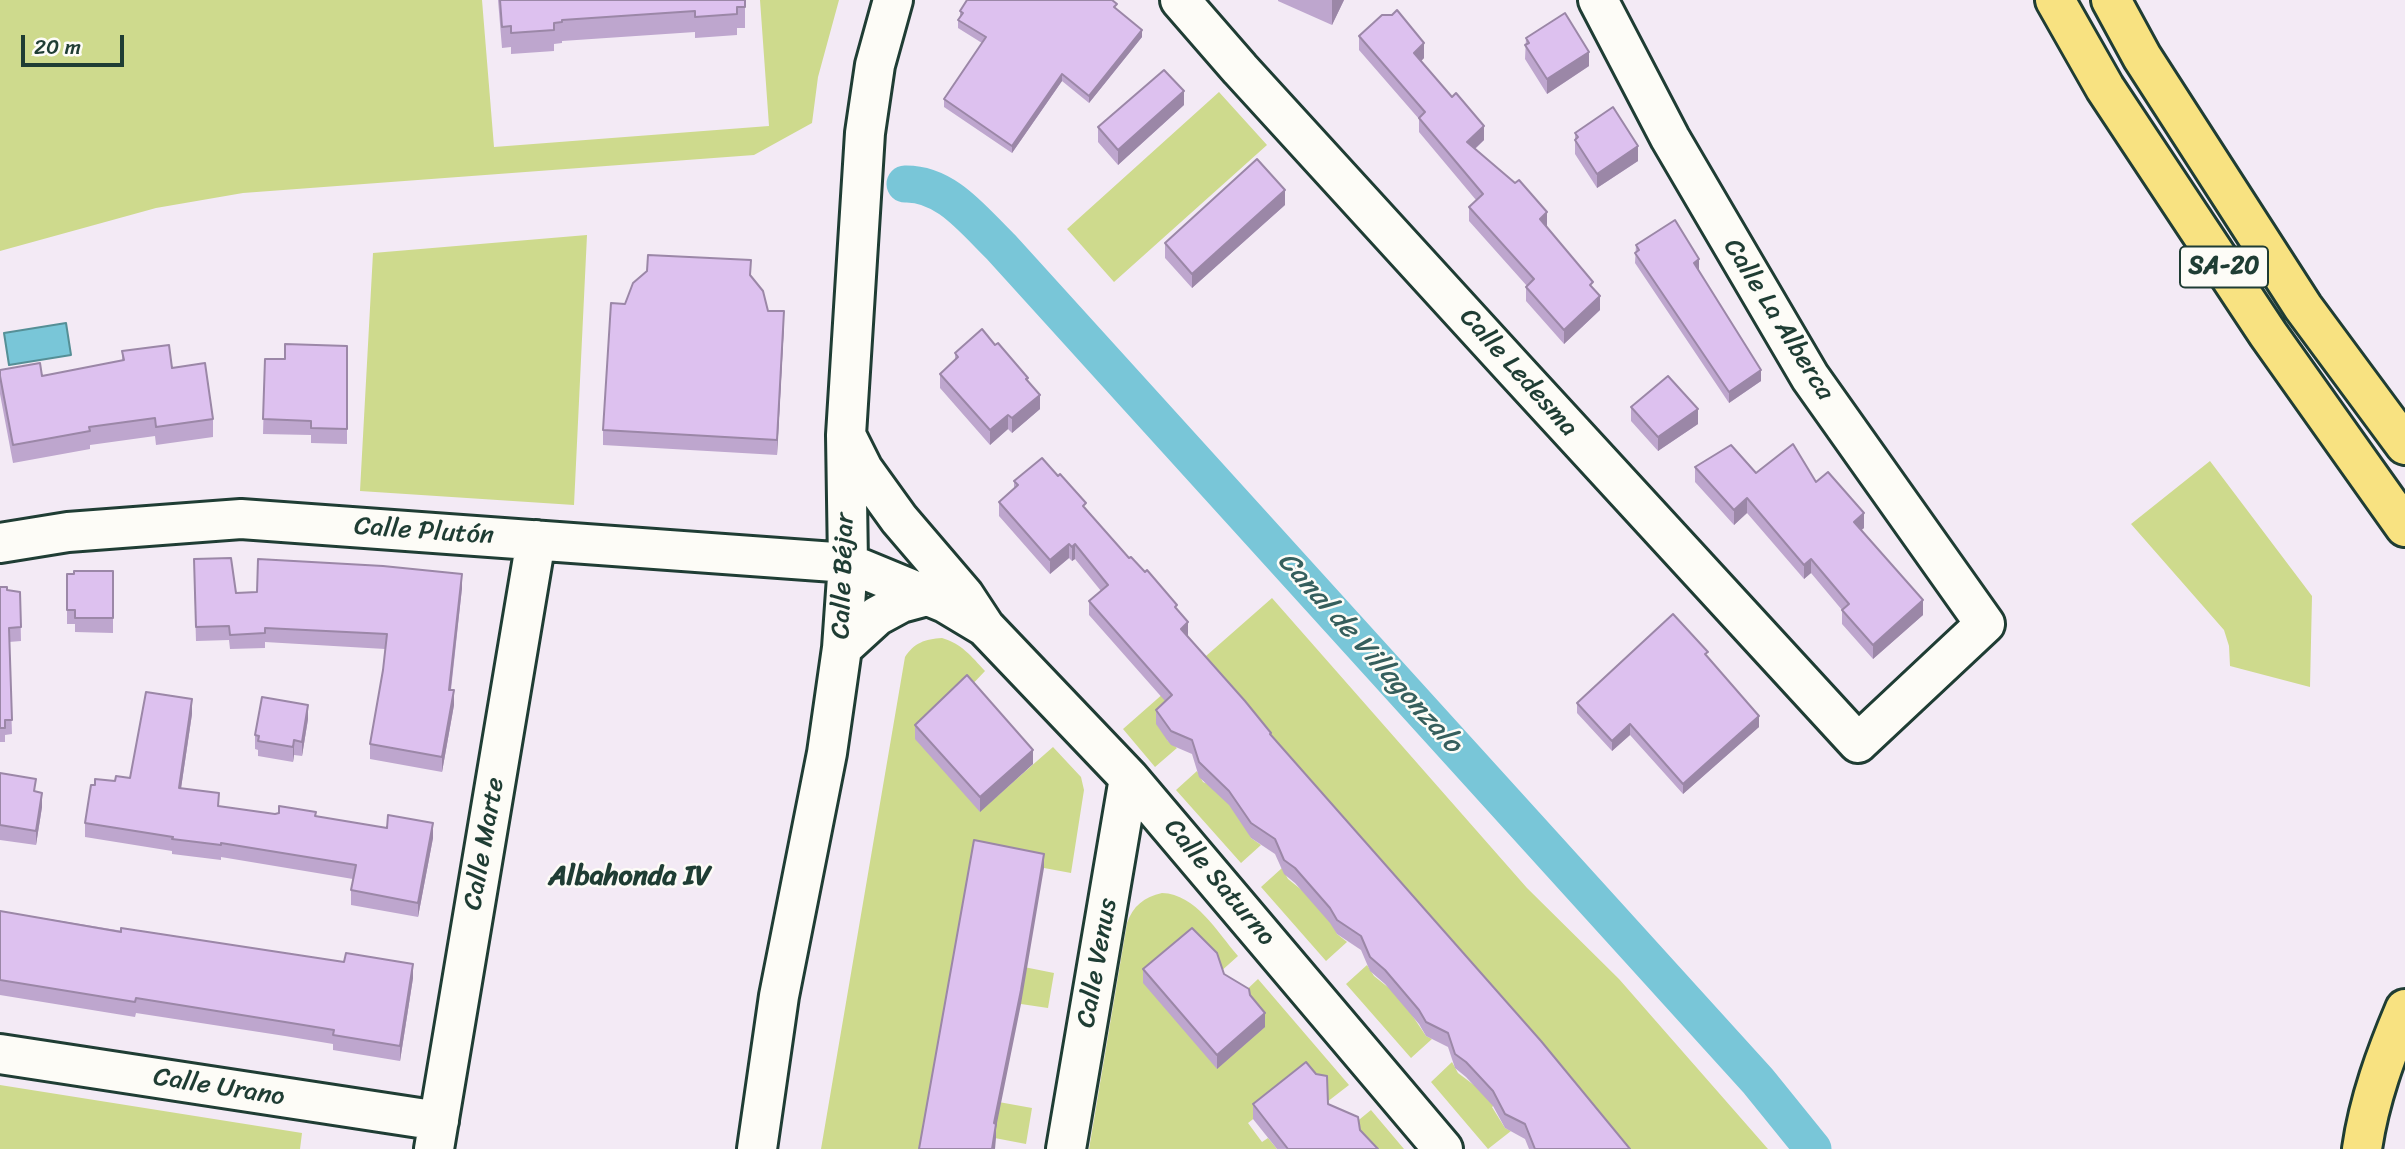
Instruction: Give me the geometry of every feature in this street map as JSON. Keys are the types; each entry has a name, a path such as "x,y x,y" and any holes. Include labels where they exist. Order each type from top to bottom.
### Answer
{"main road":[{"name":"SA-20","path":"2055,0 2105,88 2216,256 2405,527"},
{"name":"SA-20","path":"2111,0 2142,57 2303,307 2405,445"},
{"path":"2362,1149 2366,1121 2383,1065 2405,1009"}],"street":[{"name":"Calle Béjar","path":"757,1149 779,996 827,753 842,648 848,563 846,435 865,133 875,65 893,0"},
{"name":"Calle La Alberca","path":"1598,0 1683,161 1810,377 1984,624 1858,743"},
{"name":"Calle Ledesma","path":"1198,8 1249,79 1858,743"},
{"name":"Calle Saturno","path":"846,435 863,469 899,519 944,603 985,627 1129,778 1443,1149"},
{"name":"Calle Plutón","path":"0,543 68,532 241,519 848,563"},
{"name":"Calle Marte","path":"436,1135 536,540"},
{"name":"Calle Saturno","path":"848,563 886,552 914,559 934,582"},
{"path":"842,648 877,615 934,582"},
{"name":"Calle Venus","path":"1066,1149 1129,778"},
{"name":"Calle Urano","path":"0,1054 436,1135"}],"green space":[{"path":"0,0 482,0 494,147 769,126 760,0 839,0 818,77 812,123 754,155 243,193 156,208 0,251"},
{"path":"1219,92 1267,145 1114,282 1067,229"},
{"path":"587,235 574,505 360,491 373,253"},
{"path":"2210,461 2312,596 2310,687 2230,666 2229,646 2224,630 2131,524"},
{"path":"1272,598 1527,888 1619,979 1768,1149 1588,1149 1539,1068 1492,1107 1505,1128 1511,1131 1488,1149 1431,1082 1452,1062 1458,1073 1474,1085 1526,1039 1412,1015 1426,1036 1432,1039 1411,1058 1346,984 1367,965 1374,976 1389,988 1441,941 1334,927 1337,934 1347,942 1326,961 1261,887 1282,868 1288,879 1303,891 1355,845 1248,831 1251,838 1261,845 1241,863 1176,790 1197,771 1203,782 1210,785 1271,747 1167,740 1177,748 1155,767 1123,729"},
{"path":"942,638 961,647 985,671 967,690 980,811 1053,747 1081,777 1084,790 1071,873 974,855 1009,964 1054,973 1048,1008 1021,1004 932,1090 1032,1108 1026,1144 979,1135 921,1149 821,1149 905,657 920,643"},
{"path":"1162,893 1174,895 1195,907 1238,956 1219,973 1239,997 1258,979 1349,1085 1327,1102 1265,1110 1248,1123 1262,1142 1268,1138 1277,1149 1089,1149 1127,923 1140,903"},
{"path":"0,1085 302,1133 300,1149 0,1149"},
{"path":"1371,1110 1404,1149 1365,1149 1349,1128"}],"water":[{"path":"66,323 71,355 9,365 4,333"}],"building":[{"path":"500,0 745,0 745,7 737,7 737,14 695,17 695,11 562,20 554,23 554,30 511,33 511,26 502,27"},
{"path":"967,0 1112,0 1117,4 1114,7 1142,30 1089,96 1062,74 1012,146 944,99 986,37 958,20"},
{"path":"1397,10 1424,43 1414,53 1452,97 1456,93 1484,126 1467,142 1515,183 1519,180 1547,212 1540,219 1593,282 1590,285 1600,296 1564,330 1526,287 1534,279 1469,207 1483,194 1419,118 1425,112 1359,36 1382,15 1392,15"},
{"path":"1565,13 1589,52 1547,79 1525,45 1529,43 1526,38"},
{"path":"1164,70 1184,91 1118,150 1098,127"},
{"path":"1613,107 1638,146 1597,174 1575,140 1578,137 1575,133"},
{"path":"1257,159 1285,190 1192,274 1165,243"},
{"path":"1675,220 1699,259 1694,263 1761,370 1729,392 1635,253 1639,250 1636,245"},
{"path":"648,255 751,260 750,275 763,291 768,311 784,311 777,440 603,430 611,303 625,304 633,283 647,271"},
{"path":"982,329 995,345 998,343 1040,395 1012,418 1008,415 990,430 940,374 958,357 955,353"},
{"path":"285,344 347,346 347,429 311,428 311,421 263,419 265,359 285,359"},
{"path":"169,345 172,368 205,363 213,419 156,427 155,418 89,427 90,431 13,445 0,370 40,363 42,376 124,360 122,351"},
{"path":"1668,376 1698,409 1658,437 1631,407"},
{"path":"1793,444 1816,482 1828,472 1864,513 1854,522 1923,600 1873,645 1842,610 1849,604 1811,559 1804,565 1747,498 1734,510 1695,467 1731,445 1756,473"},
{"path":"1042,458 1086,503 1083,506 1129,558 1145,572 1147,570 1177,605 1175,607 1188,622 1181,629 1541,1041 1630,1149 1535,1149 1525,1124 1505,1114 1493,1091 1455,1054 1448,1033 1426,1022 1385,970 1370,957 1361,936 1337,920 1295,868 1284,860 1275,839 1251,823 1229,791 1199,762 1192,740 1171,731 1156,710 1172,695 1089,601 1108,585 1075,544 1072,547 1069,544 1050,560 999,502 1018,485 1014,481"},
{"path":"231,558 236,593 257,592 258,559 383,566 462,574 449,690 454,690 442,757 370,744 387,634 265,628 265,633 230,635 229,626 196,627 194,559"},
{"path":"74,571 113,571 113,618 75,618 75,610 67,610 67,574 74,574"},
{"path":"0,587 20,592 21,627 9,628 12,720 5,720 5,728 0,728"},
{"path":"1673,614 1708,652 1705,654 1759,716 1683,784 1630,724 1612,741 1577,703"},
{"path":"967,675 1033,750 980,797 915,725"},
{"path":"146,692 192,699 179,788 219,793 218,806 275,814 279,813 279,806 316,812 315,816 387,828 388,815 433,823 418,903 351,890 356,865 221,843 172,839 173,837 85,823 91,785 95,785 95,779 115,781 116,776 130,778"},
{"path":"262,697 308,705 302,742 294,740 293,747 258,741 259,736 255,735"},
{"path":"0,773 36,779 34,791 42,793 36,831 0,825"},
{"path":"974,840 1044,854 1021,990 994,1123 992,1149 919,1149"},
{"path":"0,911 121,932 121,928 344,962 346,953 413,964 400,1046 333,1035 334,1030 136,998 135,1002 0,980"},
{"path":"1192,928 1217,953 1224,974 1249,989 1250,995 1265,1013 1217,1055 1143,969"},
{"path":"1306,1062 1316,1074 1327,1076 1328,1104 1358,1117 1360,1130 1378,1149 1288,1149 1253,1104"}],"waterway":[{"name":"Canal de Villagonzalo","path":"905,184 920,185 946,197 970,215 1001,247 1758,1081 1813,1149"}],"district":[{"name":"Albahonda IV","path":"630,877"}]}
